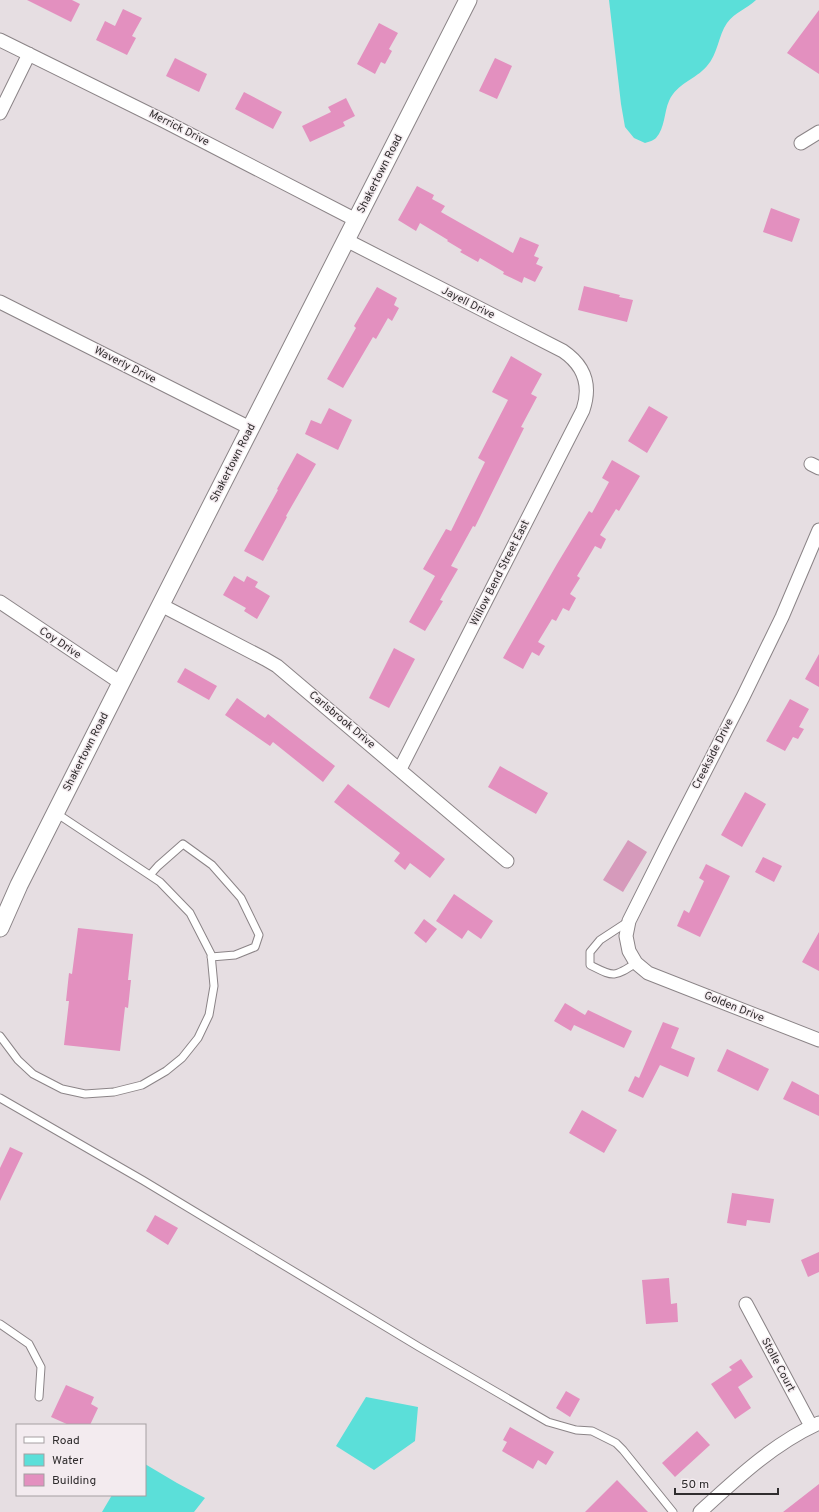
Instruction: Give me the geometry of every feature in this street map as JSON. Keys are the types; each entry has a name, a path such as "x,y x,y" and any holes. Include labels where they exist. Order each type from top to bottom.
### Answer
{"street":[{"name":"Shakertown Road","path":"0,928 19,885 468,0"},
{"name":"Merrick Drive","path":"0,40 164,121 356,220"},
{"path":"0,113 29,54"},
{"path":"801,144 819,132"},
{"name":"Jayell Drive","path":"346,240 563,351 576,361 584,374"},
{"name":"Waverly Drive","path":"0,302 250,428"},
{"name":"Willow Bend Street East","path":"400,769 582,410 587,392 584,374"},
{"name":"Creekside Drive","path":"648,973 636,963 629,950 627,944 627,928 629,921 782,617 819,530"},
{"name":"Coy Drive","path":"0,602 121,683"},
{"name":"Carlsbrook Drive","path":"161,605 277,666 507,861"},
{"name":"Golden Drive","path":"648,973 819,1040"},
{"name":"Stolle Court","path":"746,1304 815,1424"},
{"path":"700,1512 768,1454 815,1424"}],"lane":[{"path":"0,1036 18,1060 33,1074 62,1089 85,1094 114,1092 142,1084 166,1071 182,1058 198,1038 209,1015 214,986 211,954 190,914 160,882 56,813"},
{"path":"150,875 183,844 212,865 241,898 259,935 255,947 235,955 211,958"},
{"path":"629,921 600,940 590,952 590,965 609,974 620,974 636,963"},
{"path":"0,1098 548,1422 576,1430 592,1431 616,1444 623,1450 673,1512"},
{"path":"0,1324 29,1344 41,1368 38,1397"}],"shaded area":[{"path":"628,840 647,852 623,892 603,880"}],"water":[{"path":"609,0 756,0 730,19 727,23 714,56 707,66 672,95 667,105 661,130 656,138 650,142 645,143 634,138 625,127"},
{"path":"366,1397 418,1407 415,1441 374,1470 336,1446"},
{"path":"146,1465 205,1498 194,1512 102,1512 111,1496 146,1496"}],"building":[{"path":"27,0 72,0 80,4 71,22"},
{"path":"123,9 142,18 132,36 136,38 127,55 96,40 105,21 115,26"},
{"path":"819,10 819,74 787,53"},
{"path":"379,23 398,33 389,49 392,51 385,64 381,62 375,74 357,64"},
{"path":"175,58 207,74 199,92 166,76"},
{"path":"495,58 512,66 497,99 479,91"},
{"path":"244,92 282,112 273,129 235,109"},
{"path":"346,98 355,116 343,122 345,126 310,142 302,126 331,112 328,107"},
{"path":"417,186 434,195 432,199 445,206 441,212 513,253 520,237 539,245 534,256 539,258 536,264 543,267 535,282 524,277 522,283 503,274 504,272 480,258 478,262 460,252 462,250 420,223 416,231 398,220"},
{"path":"771,208 800,219 792,242 763,232"},
{"path":"584,286 620,295 619,297 633,300 627,322 578,310"},
{"path":"377,287 397,298 394,305 399,308 392,321 388,318 376,339 373,337 343,388 327,379 356,328 354,326"},
{"path":"511,356 542,374 531,394 537,397 521,427 524,428 475,527 473,526 451,566 458,569 440,600 443,601 425,631 409,622 435,576 423,569 446,529 451,531 485,462 478,458 508,400 492,392"},
{"path":"649,406 668,417 647,453 628,441"},
{"path":"329,408 352,420 338,450 305,434 311,420 321,424"},
{"path":"297,453 316,464 286,516 287,517 263,561 244,551"},
{"path":"612,460 640,476 619,511 616,509 600,535 606,539 601,549 595,546 577,576 580,578 570,594 576,598 569,611 563,608 556,621 552,619 538,642 545,646 539,656 532,652 523,669 503,658 589,511 592,513 609,482 602,478"},
{"path":"234,576 244,582 247,576 258,582 255,587 270,596 257,619 244,611 246,608 223,595"},
{"path":"394,648 415,659 389,708 369,698"},
{"path":"819,654 819,687 805,679"},
{"path":"185,668 217,686 209,700 177,682"},
{"path":"237,698 265,718 268,714 335,766 323,782 273,742 270,746 225,715"},
{"path":"790,699 809,709 799,727 804,729 798,739 793,737 785,751 766,741"},
{"path":"500,766 548,793 536,814 488,787"},
{"path":"348,784 445,859 430,878 410,863 405,870 394,861 400,853 334,802"},
{"path":"745,792 766,804 742,847 721,835"},
{"path":"763,857 782,866 774,882 755,872"},
{"path":"706,864 730,876 700,937 677,926 684,910 689,913 704,881 699,878"},
{"path":"454,894 493,921 481,939 468,930 462,939 436,921"},
{"path":"424,919 437,929 426,943 414,933"},
{"path":"78,928 133,934 128,980 131,980 128,1008 125,1007 120,1051 64,1045 69,1001 66,1001 69,973 72,974"},
{"path":"819,932 819,971 802,962"},
{"path":"565,1003 585,1015 588,1010 632,1031 624,1048 574,1025 571,1031 554,1021"},
{"path":"663,1022 679,1028 671,1048 695,1058 688,1077 660,1065 643,1098 628,1091 635,1076 639,1078"},
{"path":"727,1049 769,1069 758,1091 717,1071"},
{"path":"792,1081 819,1095 819,1116 783,1099"},
{"path":"582,1110 617,1130 604,1153 569,1133"},
{"path":"10,1147 23,1153 0,1201 0,1168"},
{"path":"732,1193 774,1199 770,1223 747,1220 746,1226 727,1223"},
{"path":"155,1215 178,1228 168,1245 146,1231"},
{"path":"819,1252 819,1272 808,1277 801,1260"},
{"path":"669,1278 671,1304 677,1303 678,1322 646,1324 642,1280"},
{"path":"741,1359 753,1377 738,1387 751,1408 735,1419 711,1384 732,1370 729,1367"},
{"path":"66,1385 94,1397 91,1404 98,1408 90,1424 67,1424 51,1417"},
{"path":"566,1391 580,1399 570,1417 556,1408"},
{"path":"510,1427 554,1452 546,1465 538,1460 533,1469 502,1451 507,1442 503,1440"},
{"path":"697,1431 710,1445 675,1477 662,1463"},
{"path":"617,1480 648,1512 585,1512"},
{"path":"819,1484 819,1512 783,1512"}]}
